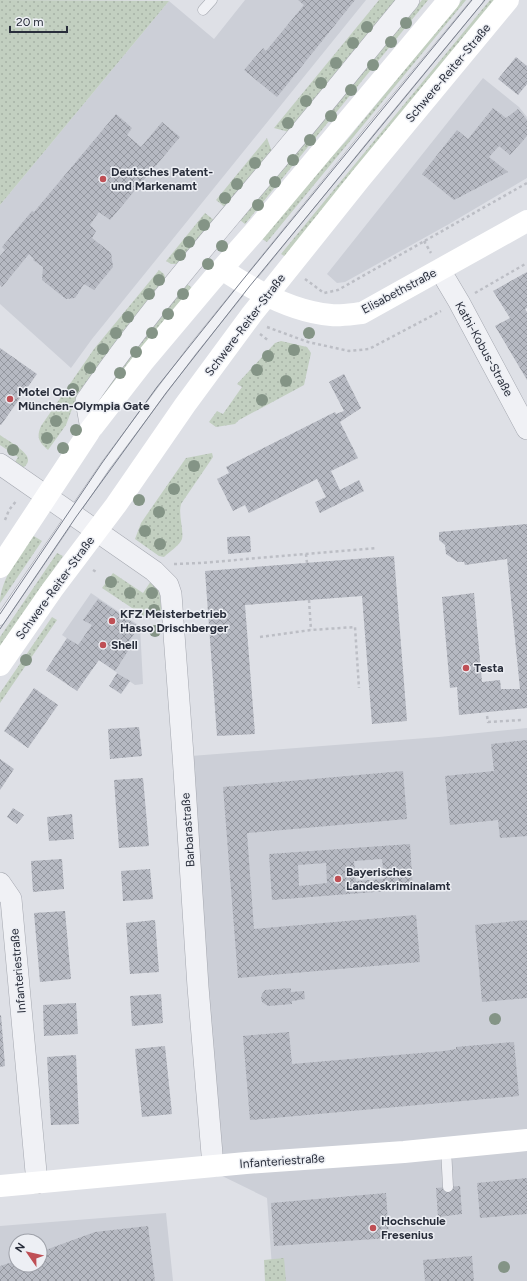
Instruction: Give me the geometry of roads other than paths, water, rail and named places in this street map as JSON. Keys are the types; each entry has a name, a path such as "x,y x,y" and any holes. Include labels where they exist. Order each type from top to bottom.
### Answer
{"street":[{"path":"91,429 86,402 112,364 217,231 287,149 409,0"},
{"path":"0,566 91,429 143,362 449,0"},
{"name":"Schwere-Reiter-Straße","path":"0,665 185,405 267,296 508,0"},
{"name":"Elisabethstraße","path":"222,269 267,296 297,307 332,315 362,313 527,221"},
{"name":"Kathi-Kobus-Straße","path":"440,270 527,429"},
{"name":"Barbarastraße","path":"0,464 154,571 168,586 171,594 198,987 213,1166"},
{"name":"Infanteriestraße","path":"0,883 11,899 37,1183"},
{"name":"Infanteriestraße","path":"0,1186 213,1166 404,1152 527,1140"}],"lane":[{"path":"203,10 212,0"},
{"path":"0,620 106,465 181,364 478,0"},
{"path":"446,1148 448,1187"}],"tram line":[{"path":"0,614 102,463 157,387 472,0"},
{"path":"0,629 76,517 166,393 249,287 485,0"}],"place":[{"name":"Deutsches Patent- und Markenamt","path":"103,179"},
{"name":"Motel One München-Olympia Gate","path":"10,399"},
{"name":"KFZ Meisterbetrieb Hasso Drischberger","path":"112,621"},
{"name":"Shell","path":"103,645"},
{"name":"Testa","path":"466,668"},
{"name":"Bayerisches Landeskriminalamt","path":"338,879"},
{"name":"Hochschule Fresenius","path":"373,1228"}]}
